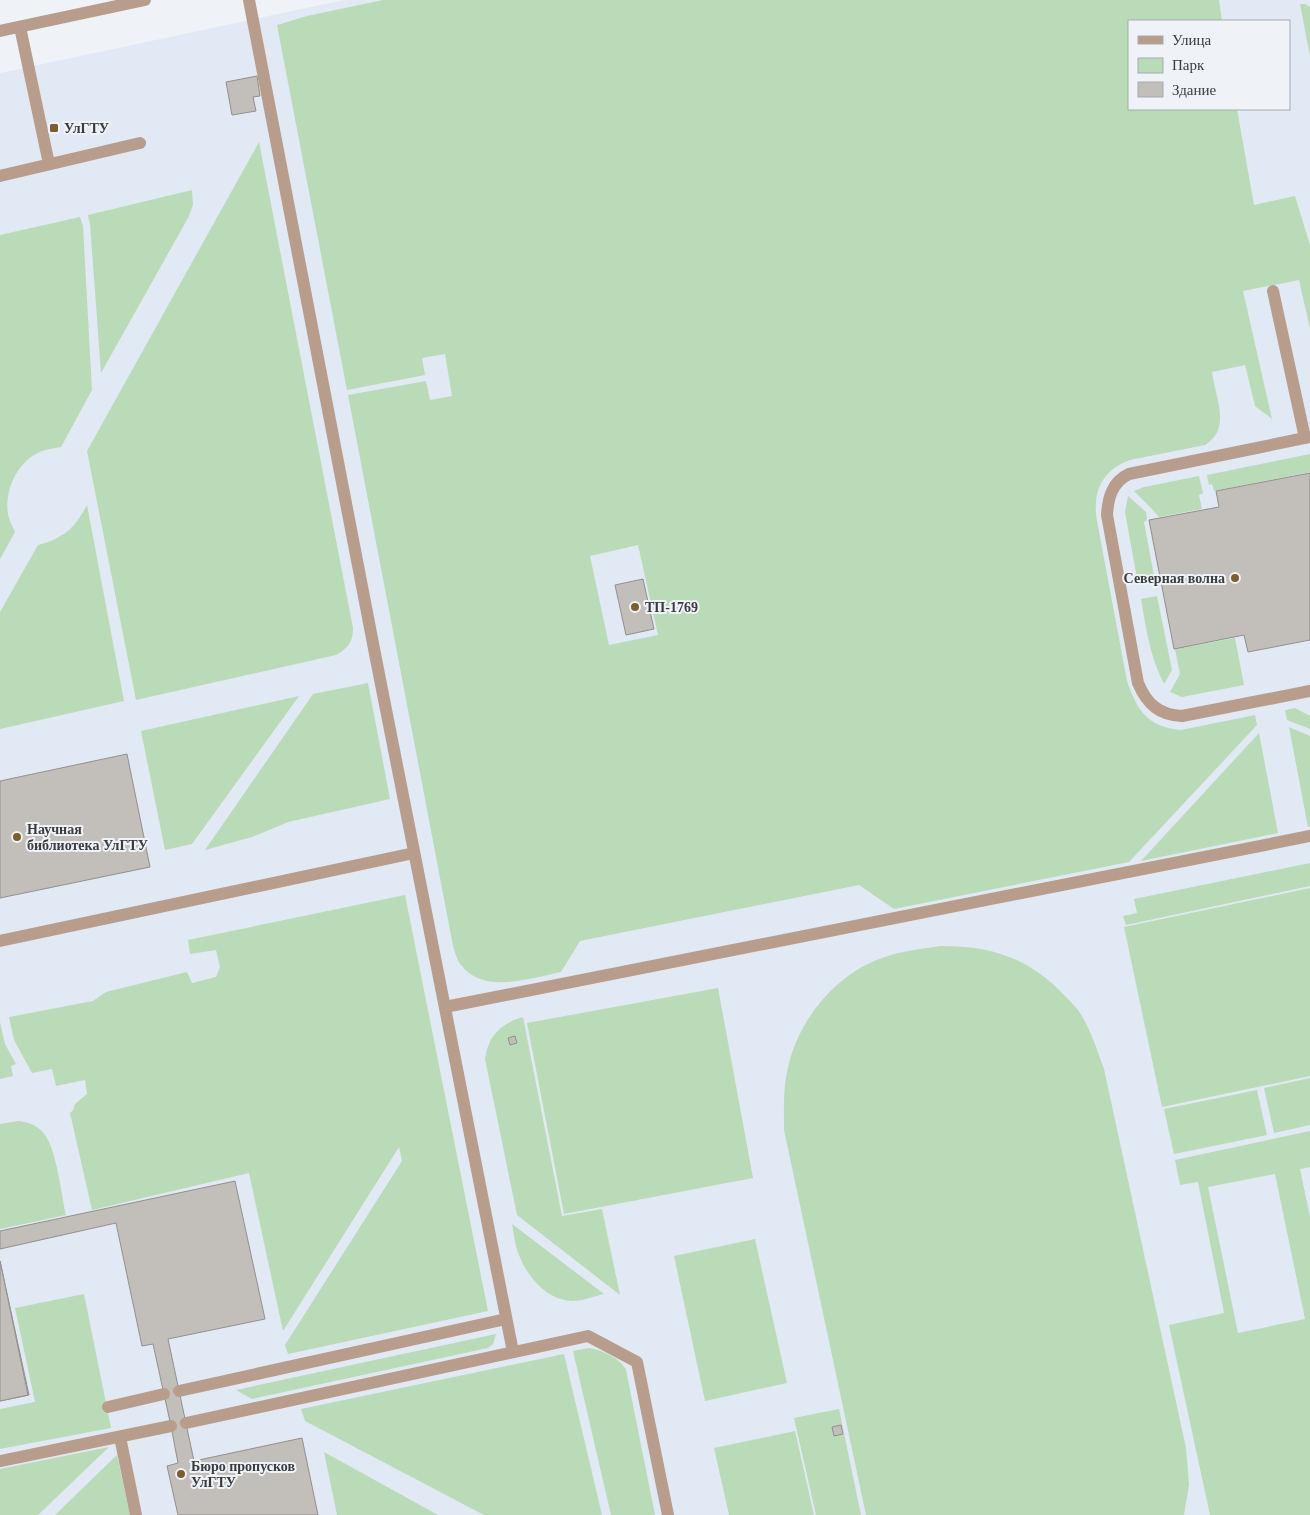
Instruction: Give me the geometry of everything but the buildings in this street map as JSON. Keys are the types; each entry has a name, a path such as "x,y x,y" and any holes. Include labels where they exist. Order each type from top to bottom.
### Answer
{"street":[{"path":"0,31 145,0"},
{"path":"249,0 414,853 513,1352"},
{"path":"20,27 49,164"},
{"path":"0,176 140,143"},
{"path":"1273,291 1307,437 1128,474 1118,480 1109,495 1107,516 1138,683 1146,699 1158,710 1170,716 1182,716 1310,691"},
{"path":"445,1007 1310,836"},
{"path":"0,941 414,853"},
{"path":"179,1391 506,1319"},
{"path":"186,1423 588,1336 637,1362 668,1515"},
{"path":"108,1407 164,1394"},
{"path":"0,1461 171,1426"},
{"path":"120,1437 136,1515"}],"shaded area":[{"path":"344,0 1310,0 1310,1515 0,1515 0,73"}],"green space":[{"path":"383,0 1219,0 1222,20 1128,20 1128,110 1237,110 1254,205 1295,196 1310,245 1310,329 1299,280 1243,291 1272,419 1255,406 1245,365 1212,372 1220,412 1218,430 1213,438 1205,445 1130,460 1120,464 1101,483 1096,501 1096,510 1127,681 1135,700 1145,715 1160,725 1181,730 1255,715 1257,725 1129,862 894,909 859,885 580,941 561,972 508,982 482,980 471,974 461,965 453,946 348,395 426,381 430,400 452,396 445,354 422,358 425,375 347,390 277,25 307,16","holes":["638,545 658,635 609,645 590,556"]},
{"path":"1300,4 1310,7 1310,56"},
{"path":"259,142 353,628 352,637 347,647 336,655 136,700 87,451"},
{"path":"192,190 193,205 188,218 101,373 88,215"},
{"path":"80,217 83,226 92,390 61,447 44,450 33,455 26,461 15,477 8,495 7,505 15,532 0,559 0,235"},
{"path":"1310,454 1310,472 1214,491 1212,484 1209,485 1207,475"},
{"path":"1199,476 1203,493 1199,495 1202,509 1159,517 1134,491 1144,487"},
{"path":"1128,496 1146,512 1147,520 1144,522 1155,581 1138,584 1125,512"},
{"path":"87,505 124,701 0,729 0,612 38,545 62,536 78,520"},
{"path":"1157,596 1172,670 1164,684 1152,653 1141,599"},
{"path":"1235,638 1244,685 1182,697 1170,692 1180,674 1175,649"},
{"path":"368,683 390,799 288,822 252,837 205,850 313,694"},
{"path":"299,696 192,844 165,850 141,731"},
{"path":"1295,708 1310,716 1310,729 1287,720 1285,710"},
{"path":"1289,727 1310,736 1310,826 1308,827"},
{"path":"1259,733 1278,833 1141,861"},
{"path":"1310,863 1310,886 1126,925 1123,916 1137,913 1134,899"},
{"path":"1310,888 1310,1076 1162,1107 1124,927"},
{"path":"405,895 488,1311 288,1354 285,1345 402,1161 399,1147 283,1331 249,1173 92,1210 70,1113 75,1104 87,1094 85,1080 56,1086 52,1069 32,1073 14,1040 9,1017 93,1001 106,992 187,972 192,983 216,977 220,967 216,950 190,954 188,940"},
{"path":"941,946 977,948 1023,963 1038,972 1071,1002 1080,1013 1091,1033 1104,1069 1186,1448 1189,1485 1184,1515 866,1515 784,1130 786,1079 791,1055 807,1021 817,1006 843,980 874,961 890,955"},
{"path":"718,988 753,1178 564,1214 527,1023"},
{"path":"523,1017 562,1216 602,1209 620,1295 517,1215 485,1059 489,1044 497,1032 508,1023"},
{"path":"0,1022 5,1044 16,1064 11,1066 13,1076 0,1079"},
{"path":"1310,1078 1310,1125 1274,1133 1264,1088"},
{"path":"1257,1090 1267,1135 1174,1154 1164,1109"},
{"path":"18,1121 30,1123 37,1127 43,1132 49,1142 56,1162 66,1215 0,1229 0,1124"},
{"path":"1310,1131 1310,1167 1300,1169 1310,1217 1310,1515 1210,1515 1169,1325 1224,1313 1198,1182 1180,1185 1175,1160","holes":["1275,1174 1305,1319 1238,1333 1208,1187"]},
{"path":"512,1224 604,1294 573,1301 555,1297 547,1292 527,1271 516,1248"},
{"path":"755,1239 787,1383 705,1401 674,1256"},
{"path":"84,1294 111,1428 0,1449 0,1409 35,1402 15,1308"},
{"path":"496,1334 493,1344 488,1348 252,1399 236,1390"},
{"path":"589,1348 610,1355 620,1362 626,1370 655,1515 611,1515 573,1351"},
{"path":"564,1354 602,1515 484,1515 305,1421 301,1409"},
{"path":"839,1409 861,1515 816,1515 794,1418"},
{"path":"795,1431 814,1515 729,1515 714,1448"},
{"path":"109,1447 38,1515 0,1515 0,1469"},
{"path":"324,1452 438,1515 337,1515"},
{"path":"117,1455 130,1515 55,1515"}],"place":[{"name":"УлГТУ","path":"54,128"},
{"name":"Северная волна","path":"1235,578"},
{"name":"ТП-1769","path":"635,607"},
{"name":"Научная библиотека УлГТУ","path":"17,837"},
{"name":"Бюро пропусков УлГТУ","path":"181,1474"}]}
